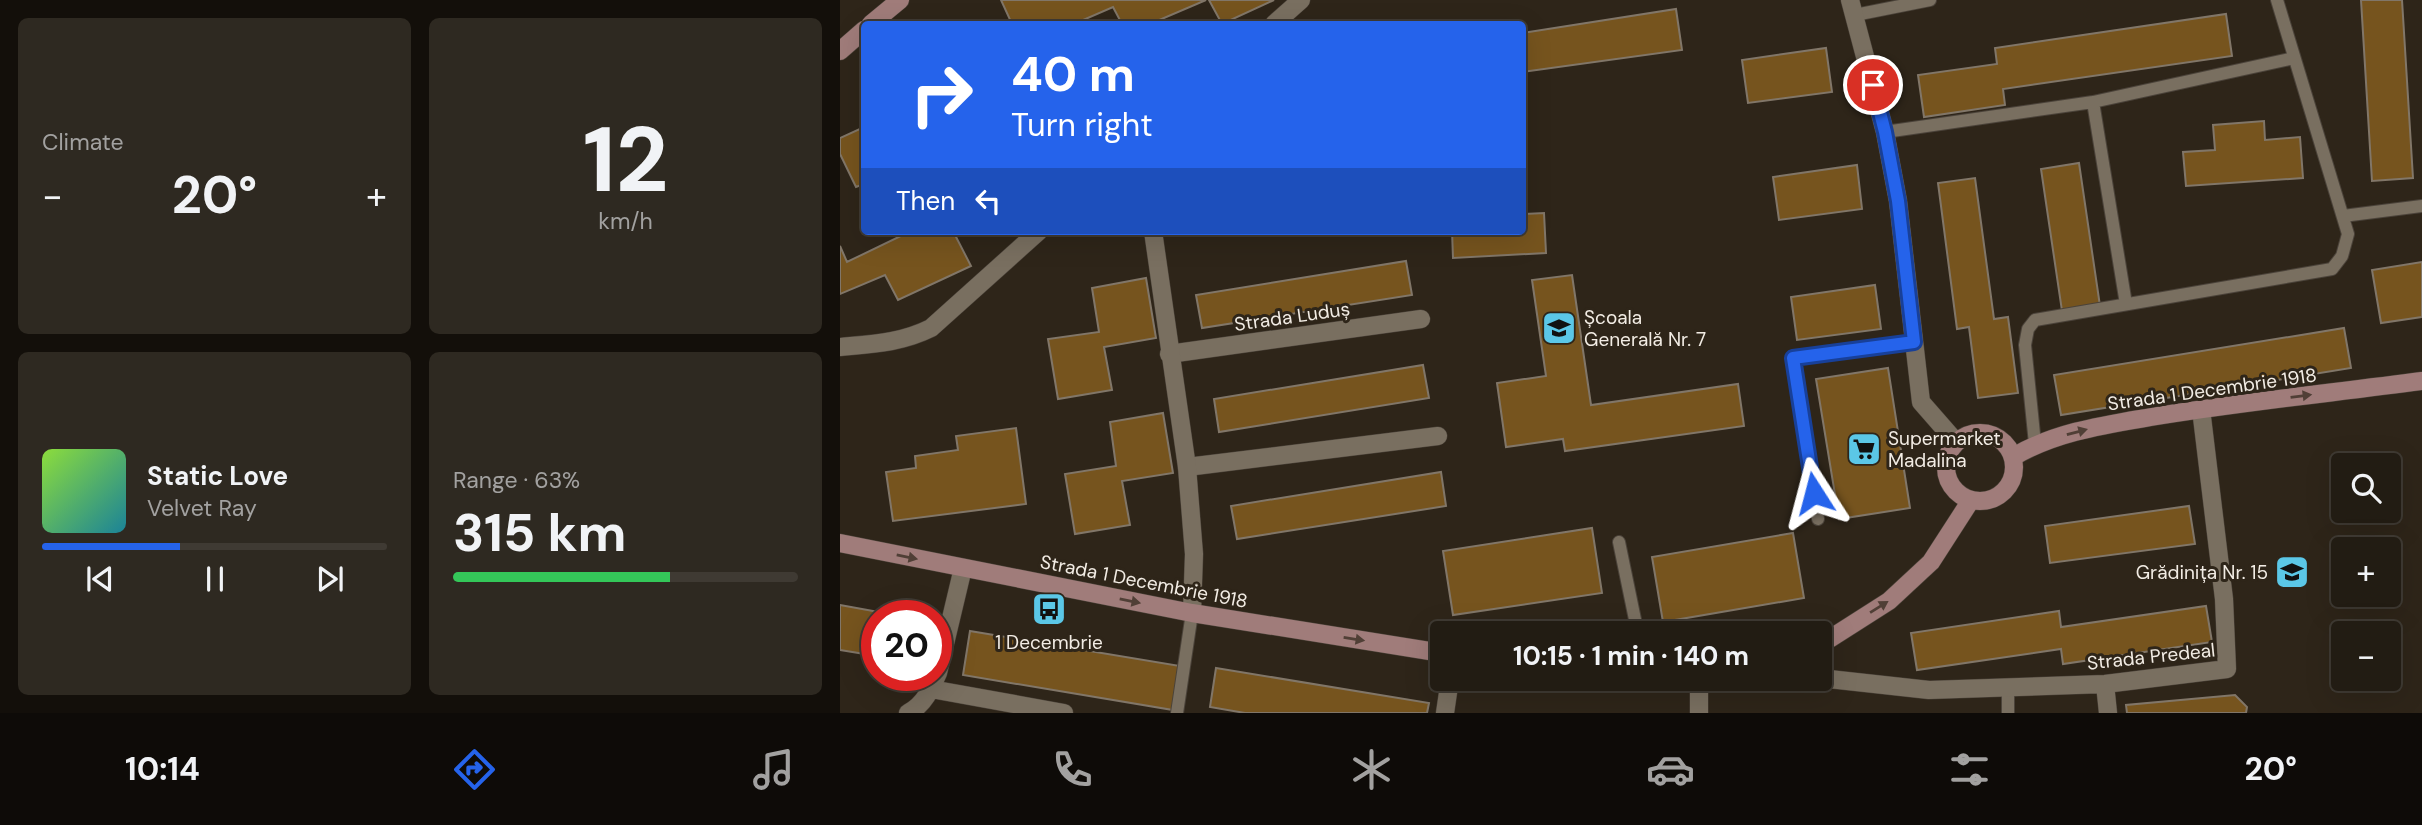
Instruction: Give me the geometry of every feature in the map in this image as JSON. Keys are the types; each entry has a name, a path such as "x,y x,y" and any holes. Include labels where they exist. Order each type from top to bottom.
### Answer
{"main road":[{"path":"875,21 900,0"},
{"path":"840,51 861,33"},
{"name":"Strada 1 Decembrie 1918","path":"2013,457 2035,444 2099,426 2201,409 2422,381"},
{"path":"1982,433 1995,436 2013,457 2015,469 2012,481 2005,491 1983,502 1960,495 1947,475 1949,452 1956,442 1968,435 1982,433"},
{"path":"1832,637 1889,601 1931,562 1971,500"},
{"name":"Strada 1 Decembrie 1918","path":"840,544 1192,613 1430,651"}],"street":[{"path":"1277,21 1301,0"},
{"path":"1853,7 1885,132 1898,201 1922,402 1956,442"},
{"path":"840,347 891,343 931,328 1035,235"},
{"path":"1154,235 1187,467 1194,554 1192,613"},
{"name":"Strada Luduș","path":"1169,354 1421,319"},
{"name":"Strada Predeal","path":"1832,679 1929,690 2105,684 2227,669 2224,599 2201,409"},
{"path":"1187,467 1438,436"},
{"path":"952,614 963,568"},
{"path":"2105,684 2108,713"},
{"path":"908,713 918,708 930,691"},
{"path":"942,691 1064,713"},
{"path":"1445,713 1448,691"},
{"path":"1699,691 1699,713"}],"lane":[{"path":"1853,7 1930,0"},
{"path":"2035,444 2025,345 2028,329 2035,320 2332,269 2342,256 2348,234 2277,0"},
{"path":"1885,132 2093,102 2294,58"},
{"path":"2093,102 2126,304"},
{"path":"2343,216 2422,206"},
{"path":"1818,520 1793,358 1914,342"},
{"path":"1619,542 1635,621"},
{"path":"1177,713 1192,613"},
{"path":"2008,687 2008,713"}],"building":[{"path":"1001,0 1206,0 1157,21 1120,21 1113,7 1081,21 1011,21"},
{"path":"1209,0 1274,0 1228,21 1220,21"},
{"path":"2361,0 2402,0 2413,178 2372,181"},
{"path":"1676,9 1682,50 1526,71 1526,32"},
{"path":"2226,14 2232,56 2003,89 2005,105 1924,117 1918,75 1997,64 1995,48"},
{"path":"1826,48 1832,92 1748,103 1742,60"},
{"path":"2264,121 2265,140 2300,137 2303,178 2186,186 2183,152 2215,150 2213,125"},
{"path":"861,128 861,185 856,187 840,154 840,138"},
{"path":"2079,163 2100,306 2062,311 2041,169"},
{"path":"1857,165 1862,209 1779,220 1773,177"},
{"path":"1975,178 1994,319 2008,317 2018,393 1978,398 1969,327 1957,329 1938,183"},
{"path":"1544,213 1546,253 1453,258 1452,235 1526,235 1526,214"},
{"path":"903,235 955,235 971,266 898,300 885,275 840,294 840,246 847,262"},
{"path":"1406,261 1412,295 1202,328 1196,295"},
{"path":"2422,262 2422,317 2381,323 2372,270"},
{"name":"Școala Generală Nr. 7","path":"1572,275 1591,405 1738,384 1744,426 1565,451 1563,439 1506,447 1497,383 1546,376 1532,280"},
{"path":"1146,278 1156,338 1104,347 1112,390 1058,399 1048,339 1099,332 1092,288"},
{"path":"1875,285 1881,329 1797,340 1791,297"},
{"path":"2344,328 2351,368 2061,415 2054,375"},
{"path":"1423,365 1429,398 1219,432 1214,399"},
{"name":"Supermarket Madalina","path":"1888,368 1910,508 1839,519 1816,379"},
{"path":"1163,413 1173,473 1122,481 1130,525 1075,534 1065,474 1116,466 1110,422"},
{"path":"1016,428 1026,504 893,521 886,472 916,468 915,456 958,450 956,436"},
{"path":"1441,472 1446,506 1237,539 1231,506"},
{"path":"2189,506 2195,544 2050,563 2045,526"},
{"path":"1592,528 1602,593 1453,615 1443,551"},
{"path":"1793,533 1804,598 1663,621 1652,557"},
{"path":"840,605 861,609 861,653 840,650"},
{"path":"2206,606 2212,642 2063,664 2061,649 1917,670 1911,633 2059,611 2061,627"},
{"path":"970,631 1180,666 1173,710 963,675"},
{"path":"1216,668 1429,703 1427,713 1245,713 1210,707"},
{"path":"2235,695 2247,707 2246,713 2127,713 2126,705"}],"place":[{"name":"Școala Generală Nr. 7","path":"1559,328"},
{"name":"Supermarket Madalina","path":"1864,449"},
{"name":"Grădinița Nr. 15","path":"2292,572"},
{"name":"1 Decembrie","path":"1049,609"}],"route":[{"path":"1814,493 1793,358 1914,342 1898,201 1873,85"}]}
